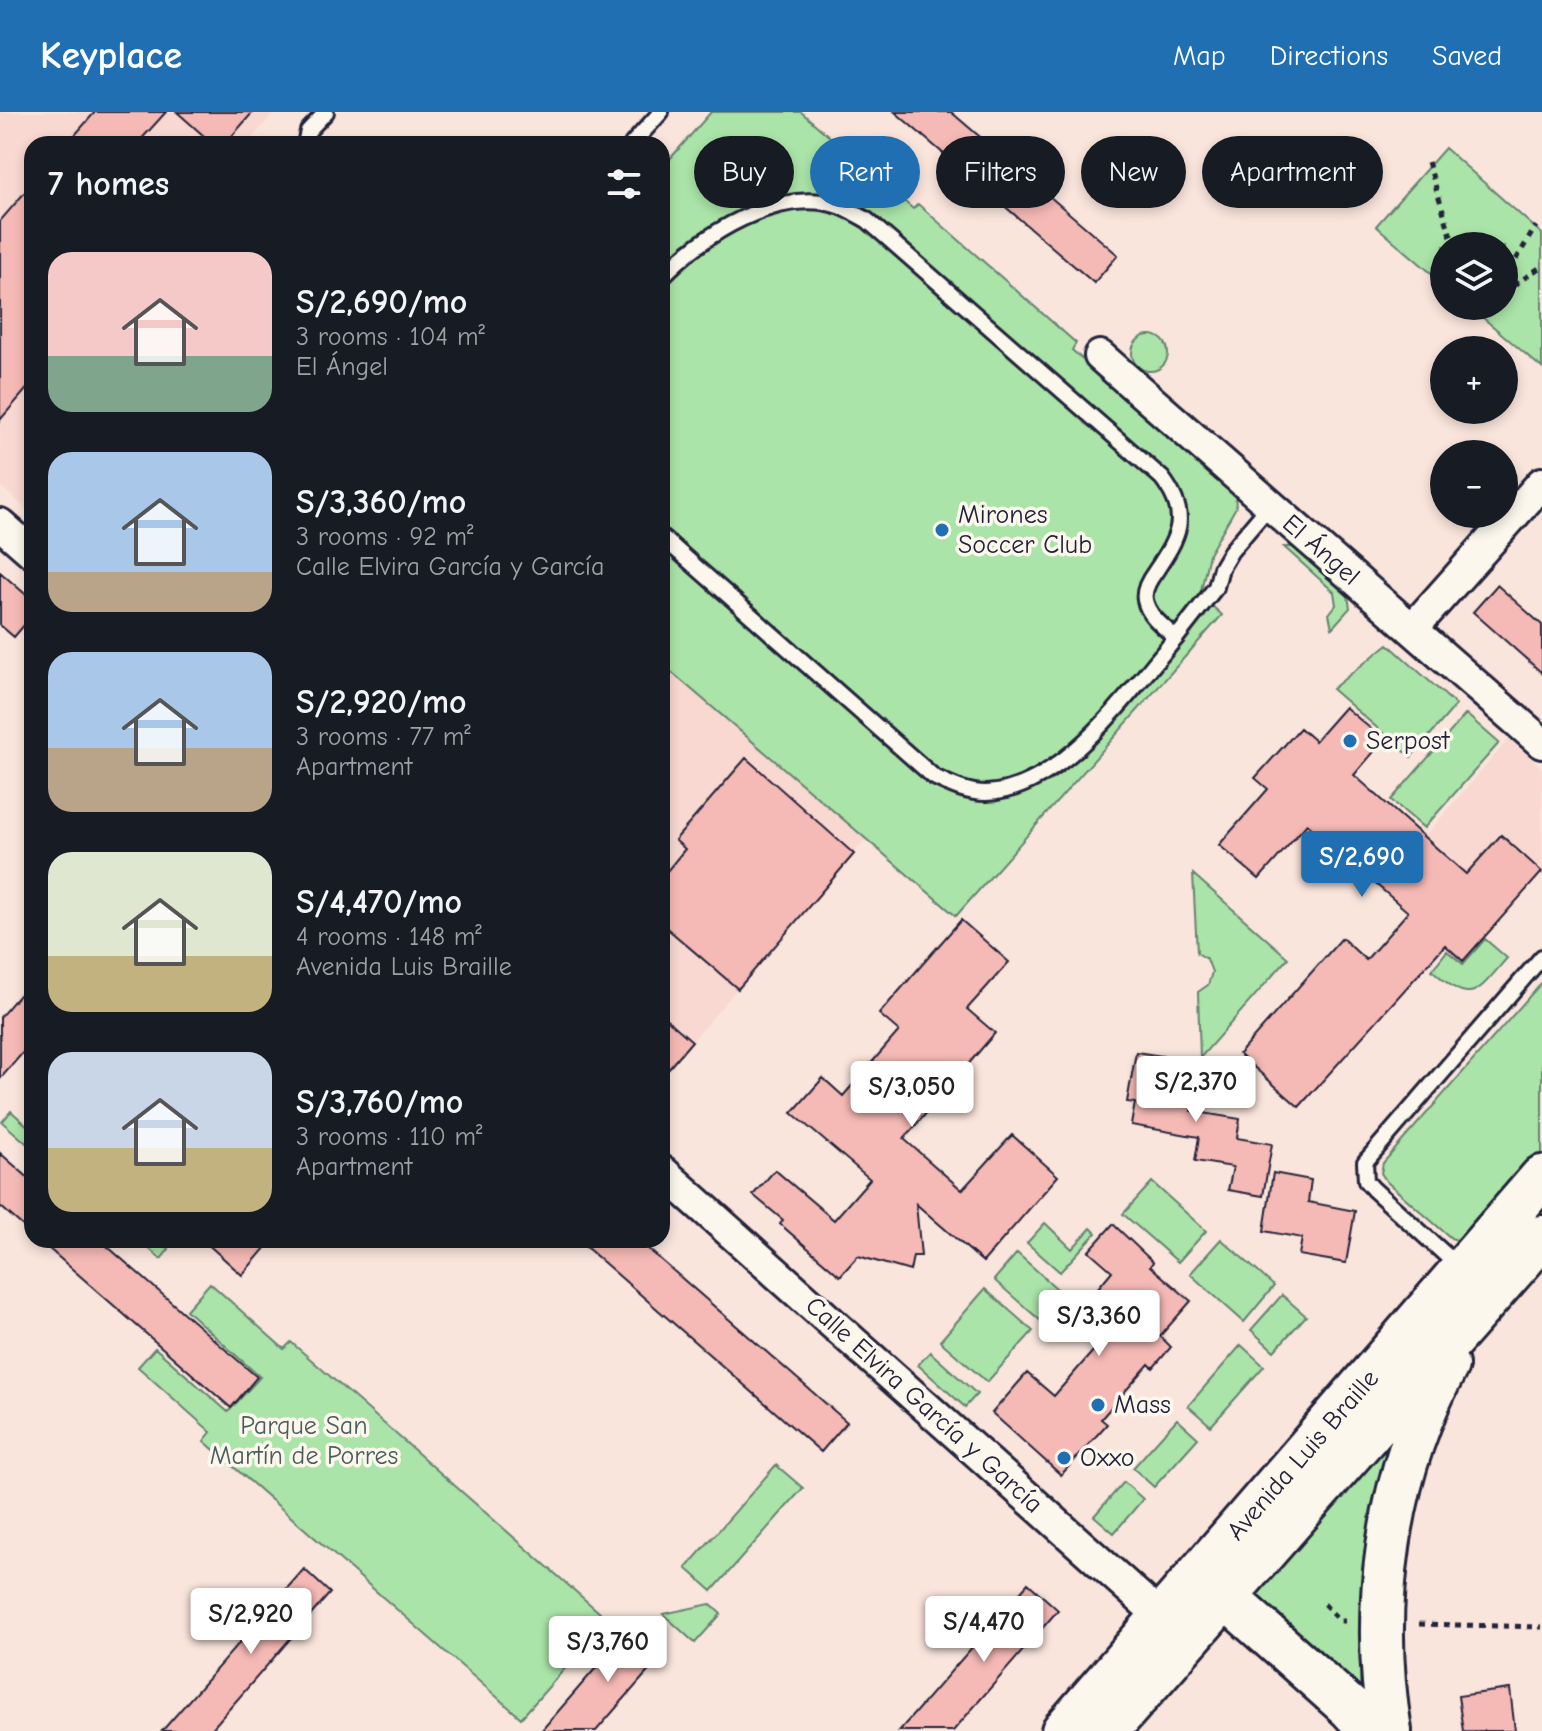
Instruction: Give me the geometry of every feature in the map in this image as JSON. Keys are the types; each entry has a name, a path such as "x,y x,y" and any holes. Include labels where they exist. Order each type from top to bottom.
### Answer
{"street":[{"name":"El Ángel","path":"1100,356 1542,743"},
{"path":"1412,629 1542,483"},
{"path":"0,524 24,545"},
{"name":"Avenida Luis Braille","path":"1063,1731 1174,1629 1462,1269 1542,1177"},
{"name":"Calle Elvira García y García","path":"670,1178 1174,1629"},
{"name":"Avenida Luis Braille","path":"1212,1585 1472,1318 1542,1237"},
{"path":"1390,1731 1383,1688 1382,1622 1390,1530 1408,1456 1435,1385 1472,1318"},
{"path":"1212,1585 1350,1708 1371,1731"},
{"name":"Avenida Luis Braille","path":"1107,1731 1174,1629"}],"lane":[{"path":"307,136 326,112"},
{"path":"639,136 661,112"},
{"path":"670,270 695,247 726,227 756,212 788,203 814,202 839,206 867,220 1162,478 1180,509 1174,543 1147,583 1144,598 1151,615 1176,638"},
{"path":"670,544 934,777 958,789 986,793 1040,778 1089,738 1216,587 1221,568 1231,551 1270,505"},
{"path":"1462,1269 1373,1189 1366,1181 1365,1162 1542,957"}],"path":[{"path":"1428,162 1450,232"},
{"path":"1518,256 1536,226"},
{"path":"1518,282 1542,266"},
{"path":"1382,1622 1542,1627"}],"shaded area":[{"path":"0,112 275,112 254,136 24,136 24,507 0,486"},
{"path":"670,671 866,839 670,1067"},
{"path":"1509,739 1542,768 1542,872 1501,835 1466,874 1424,837"}],"green space":[{"name":"Mirones Soccer Club","path":"711,112 801,112 829,136 810,136 810,208 913,209 920,206 1076,343 1072,350 1235,495 1236,507 1209,554 1200,595 1222,615 956,916 670,671 670,159"},
{"path":"1445,148 1542,234 1542,368 1518,348 1518,336 1504,336 1485,320 1518,320 1518,232 1430,232 1430,272 1376,226"},
{"path":"1150,335 1163,340 1168,353 1163,366 1150,371 1137,366 1132,353 1137,340"},
{"path":"1284,547 1293,547 1348,596 1350,608 1332,628 1329,614 1336,605 1334,592"},
{"path":"1388,644 1456,705 1411,757 1332,689"},
{"path":"1466,714 1499,743 1424,828 1391,800"},
{"path":"1193,874 1288,958 1200,1058 1198,992 1208,985 1212,972 1207,959 1197,953"},
{"path":"1485,939 1507,958 1480,988 1465,992 1456,989 1432,970 1447,951 1463,964"},
{"path":"1542,982 1542,1153 1468,1236 1460,1241 1451,1238 1387,1182 1381,1173 1383,1163"},
{"path":"11,1111 24,1123 24,1141 2,1122"},
{"path":"1152,1182 1206,1231 1178,1262 1123,1214"},
{"path":"1045,1223 1072,1249 1091,1228 1096,1233 1060,1272 1027,1243"},
{"path":"1221,1239 1274,1286 1244,1322 1190,1274"},
{"path":"148,1248 168,1248 161,1259"},
{"path":"1017,1253 1064,1295 1041,1321 994,1280"},
{"name":"Parque San Martín de Porres","path":"210,1283 284,1349 291,1342 608,1620 521,1718 204,1441 211,1432 138,1367 155,1348 228,1412 260,1377 186,1310"},
{"path":"985,1289 1033,1331 987,1382 940,1341"},
{"path":"1282,1295 1306,1316 1274,1351 1251,1330"},
{"path":"1241,1345 1264,1366 1211,1426 1188,1406"},
{"path":"930,1352 977,1394 965,1407 918,1365"},
{"path":"1177,1419 1198,1438 1154,1487 1133,1468"},
{"path":"1380,1449 1386,1455 1374,1497 1362,1571 1360,1695 1249,1592"},
{"path":"776,1465 803,1488 712,1591 686,1568"},
{"path":"1124,1482 1143,1499 1114,1533 1094,1516"},
{"path":"710,1604 721,1614 695,1643 663,1614"}],"building":[{"path":"95,112 166,112 144,136 74,136"},
{"path":"177,112 253,112 232,136 204,136"},
{"path":"895,112 951,112 979,136 936,136 936,147"},
{"path":"24,193 24,392 0,420 0,221"},
{"path":"1007,208 1063,208 1118,255 1094,283"},
{"path":"0,572 24,593 24,625 14,637 0,625"},
{"path":"1497,585 1542,625 1542,673 1473,612"},
{"path":"1345,707 1384,740 1354,775 1466,874 1501,835 1542,872 1463,961 1445,945 1299,1107 1239,1054 1342,938 1366,960 1408,912 1307,824 1259,879 1219,845 1268,789 1255,778 1300,728 1315,741"},
{"path":"746,758 854,854 738,989 670,931 670,867 685,849 675,840"},
{"path":"961,920 1009,962 967,1009 995,1033 904,1139 962,1190 1012,1135 1058,1176 983,1262 916,1204 921,1256 913,1256 910,1271 858,1256 840,1276 780,1224 783,1220 753,1195 775,1170 834,1220 870,1179 792,1113 823,1078 843,1096 899,1031 879,1014"},
{"path":"24,989 24,1051 0,1079 0,1017"},
{"path":"670,1022 692,1041 670,1067"},
{"path":"1136,1052 1169,1057 1165,1078 1196,1084 1191,1111 1240,1119 1237,1138 1272,1144 1263,1196 1228,1190 1233,1167 1195,1161 1199,1137 1131,1125 1135,1103 1127,1102"},
{"path":"0,1153 24,1174 24,1227 0,1206"},
{"path":"1273,1173 1311,1180 1308,1202 1355,1211 1346,1263 1299,1255 1302,1238 1264,1231"},
{"path":"1113,1224 1153,1262 1150,1266 1191,1301 1160,1336 1171,1347 1153,1368 1149,1364 1101,1419 1107,1424 1061,1475 992,1413 1027,1373 1054,1396 1121,1319 1093,1294 1112,1271 1089,1251"},
{"path":"48,1248 109,1248 257,1377 231,1408"},
{"path":"212,1248 265,1248 242,1275"},
{"path":"587,1248 647,1248 847,1422 821,1452"},
{"path":"304,1569 330,1593 210,1731 162,1731"},
{"path":"1028,1583 1058,1610 953,1731 899,1731"},
{"path":"635,1623 666,1651 596,1731 541,1731"},
{"path":"1510,1689 1515,1731 1463,1731 1458,1696"}],"place":[{"name":"Mirones Soccer Club","path":"942,530"},
{"name":"Serpost","path":"1350,741"},
{"name":"Mass","path":"1098,1405"},
{"name":"Oxxo","path":"1064,1458"}]}
